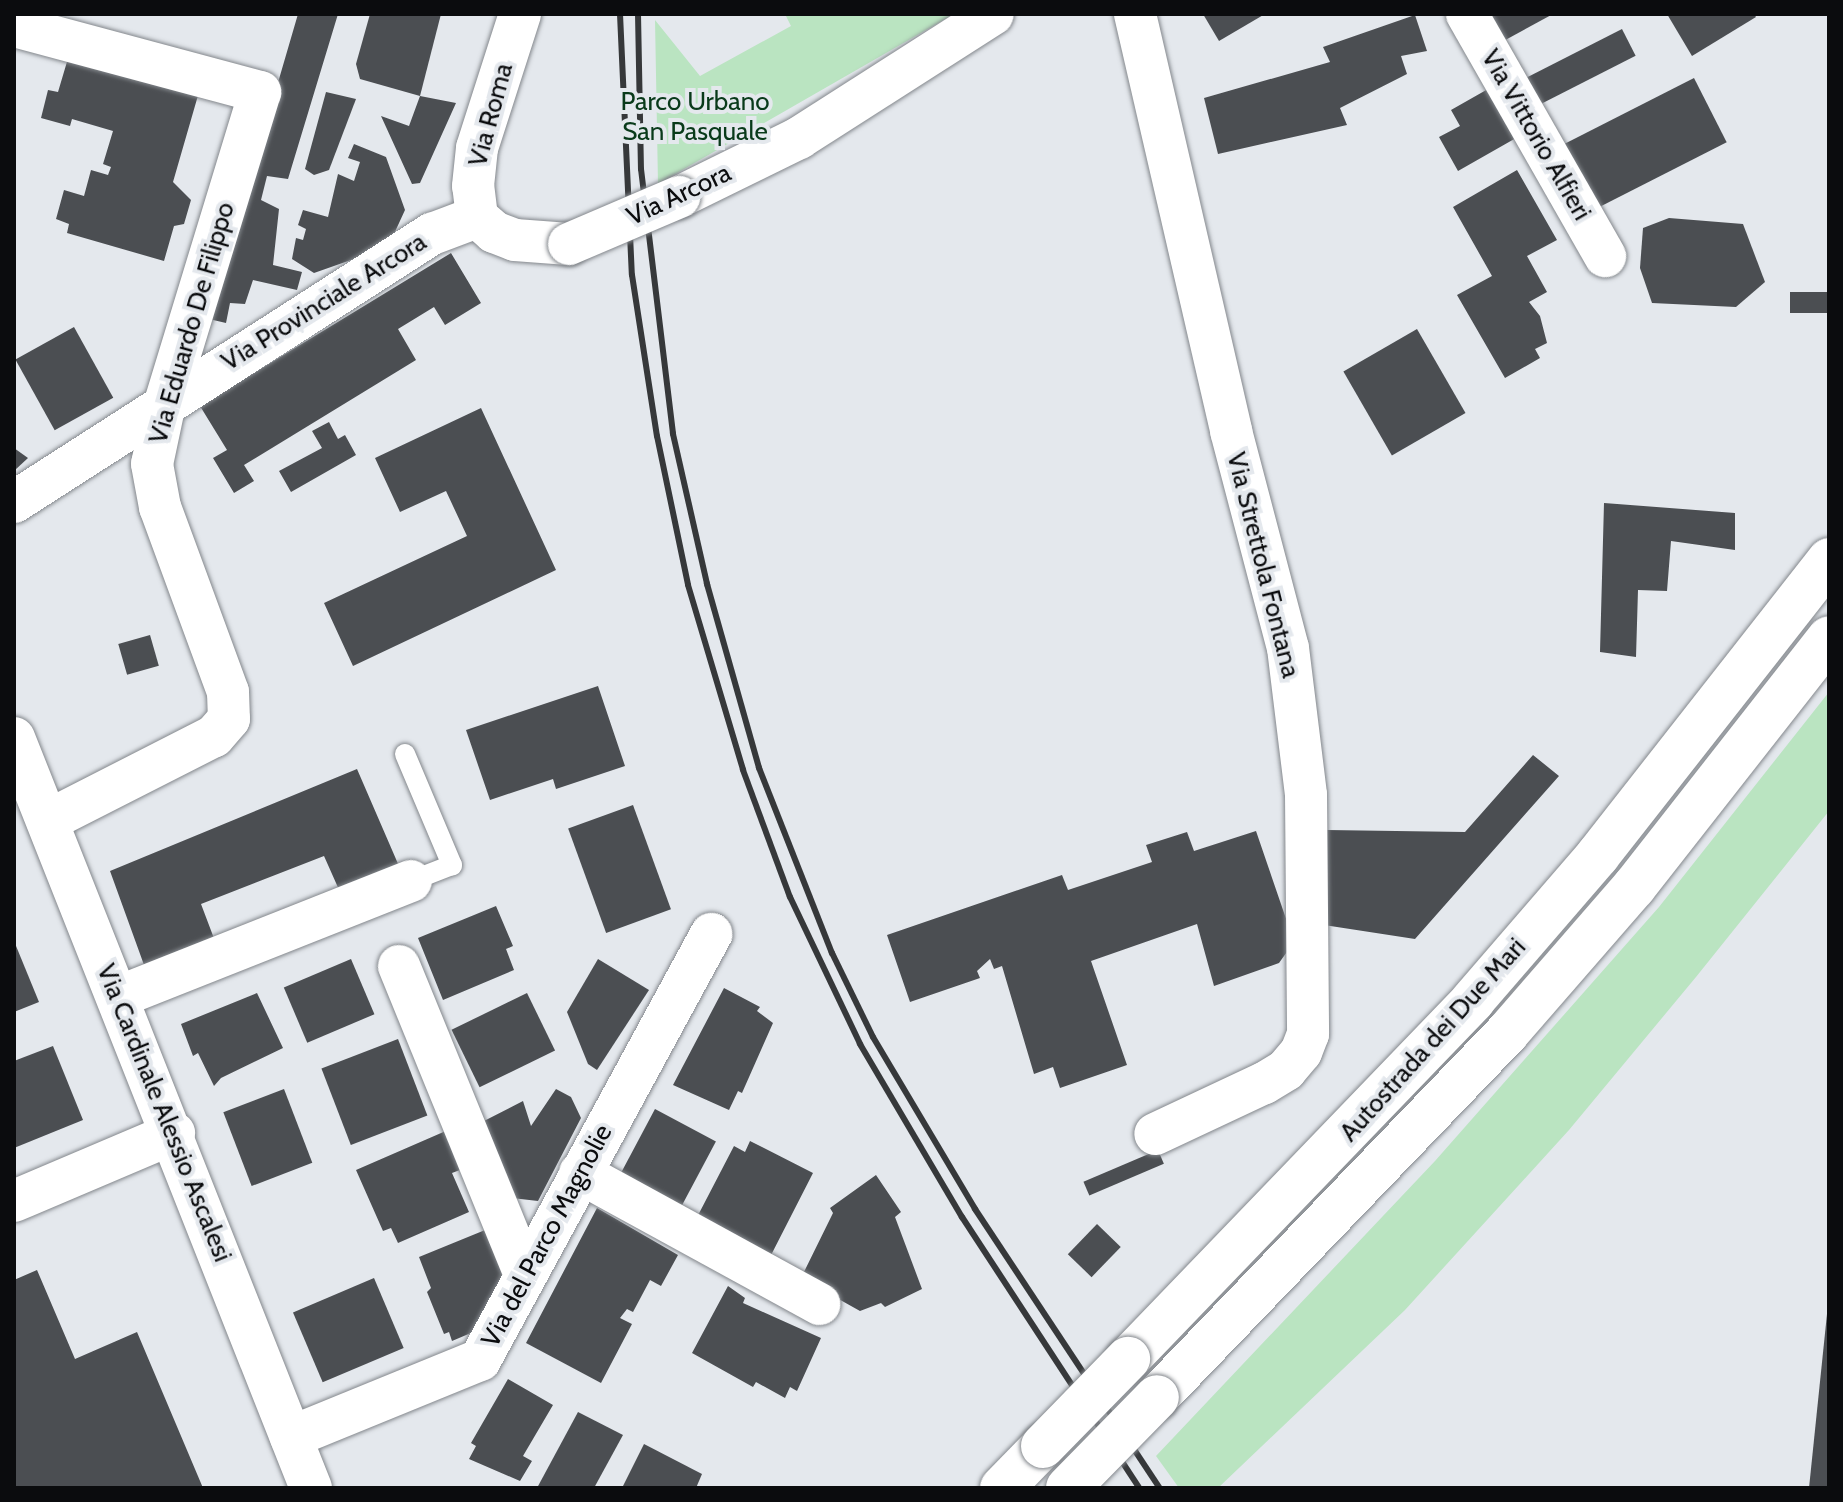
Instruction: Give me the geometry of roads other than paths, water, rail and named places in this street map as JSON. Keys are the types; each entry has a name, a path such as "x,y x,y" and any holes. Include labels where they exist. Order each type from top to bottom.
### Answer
{"highway":[{"name":"Autostrada dei Due Mari","path":"1002,1488 1473,1000 1598,855 1829,560"},
{"name":"Autostrada dei Due Mari","path":"1068,1488 1507,1033 1634,887 1829,638"}],"street":[{"name":"Via Roma","path":"477,217 477,148 520,14"},
{"name":"Via Arcora","path":"477,217 494,232 515,240 569,244 679,197 799,138 993,14"},
{"name":"Via Strettola Fontana","path":"1135,14 1231,431 1288,648 1306,795 1308,1034 1301,1052 1286,1070 1264,1083 1155,1134"},
{"name":"Via Vittorio Alfieri","path":"1467,14 1605,256"},
{"name":"Via Eduardo De Filippo","path":"14,26 260,92 165,403 152,464 160,507 228,692 229,719 214,736 47,821"},
{"name":"Via Provinciale Arcora","path":"14,502 432,234 477,217"},
{"name":"Via Cardinale Alessio Ascalesi","path":"14,738 174,1133 311,1488"},
{"path":"118,997 411,881"},
{"name":"Via del Parco Magnolie","path":"291,1437 480,1360 711,934"},
{"path":"399,966 525,1274"},
{"path":"14,1201 174,1133"},
{"path":"580,1173 819,1304"}],"lane":[{"path":"405,754 452,865 411,881"}],"railway":[{"path":"620,14 632,275 657,436 688,585 743,770 790,897 860,1044 962,1217 1139,1488"},
{"path":"638,14 641,169 673,434 707,584 759,768 832,953 873,1037 975,1209 1160,1488"}],"park label":[{"name":"Parco Urbano San Pasquale","path":"695,117"}]}
